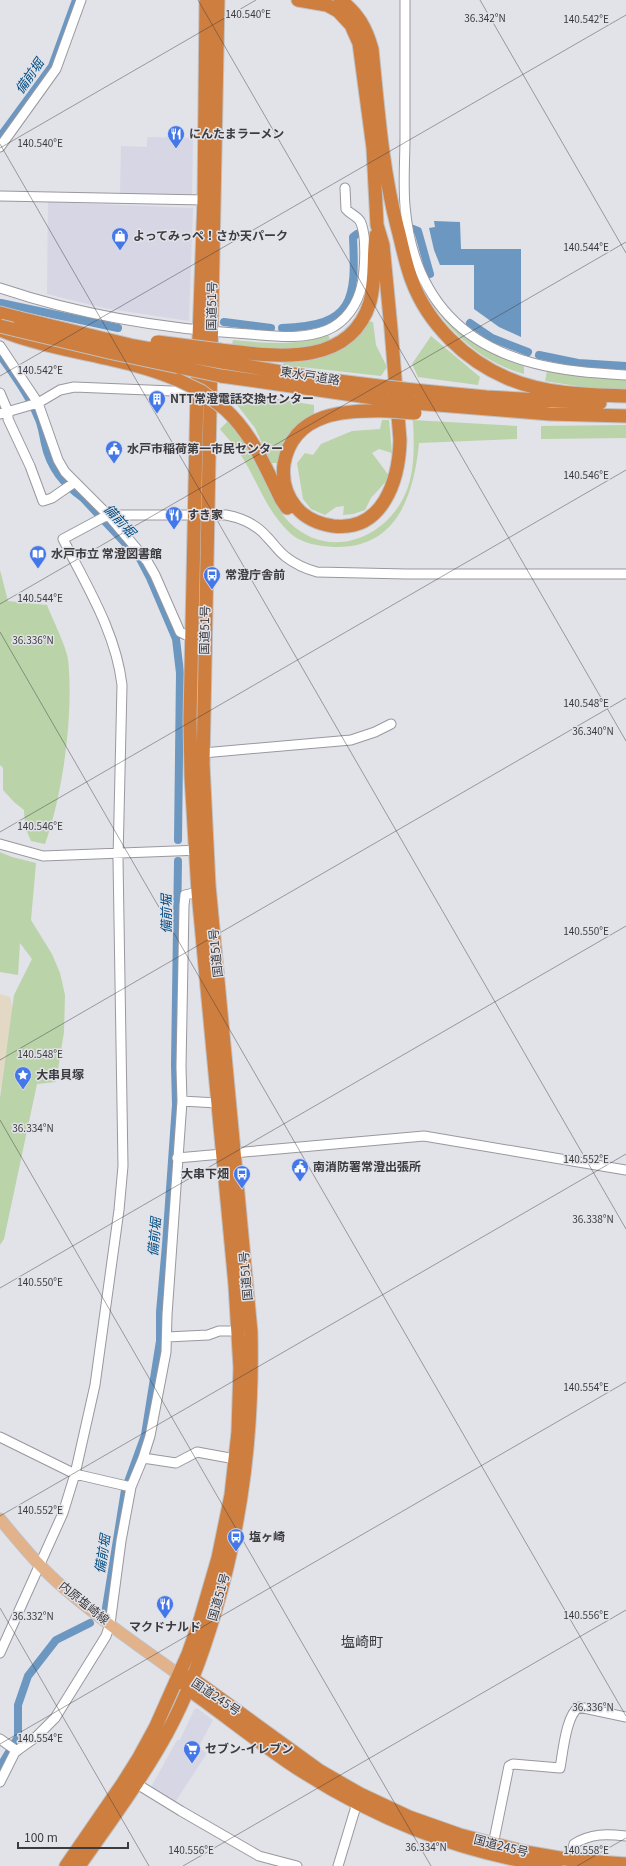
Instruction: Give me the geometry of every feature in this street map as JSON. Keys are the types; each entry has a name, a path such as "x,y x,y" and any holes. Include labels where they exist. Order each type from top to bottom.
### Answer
{"highway":[{"name":"国道51号","path":"79,1866 137,1784 168,1731 190,1684 211,1627 229,1562 242,1496 249,1434 251,1332 228,1155 217,1102 198,892 203,753 201,514 197,392 205,332 204,200 206,0"},
{"name":"国道51号","path":"66,1866 134,1765 156,1726 179,1674 200,1620 218,1558 230,1496 235,1459 239,1400 238,1331 228,1155 200,850 190,719 193,636 201,514 205,332 218,0"},
{"path":"0,313 19,318 134,338 221,356 306,354 323,350 346,337 357,326 369,303 374,273 374,246 377,225 372,148 361,52 357,35 346,18 338,11 322,4 298,0"},
{"path":"340,0 350,7 364,25 372,49 391,206 406,264 420,300 440,329 470,357 490,370 524,384 544,389 580,394 626,396"},
{"path":"0,329 14,336 113,360 170,377 201,391 225,409 238,422 250,438 281,499 295,518 320,531 336,534 352,532 368,527 386,512 394,501 406,473 407,452 403,380 388,227 391,206"},
{"path":"377,225 383,245 400,419 400,459 396,478 390,493 380,508 366,519 350,525 324,524 309,518 301,512 290,497 284,478 286,457 292,442 298,434 313,422 333,414 360,411 389,406 414,402 550,418 581,415 626,416"},
{"name":"東水戸道路","path":"0,326 106,352 221,376 389,406"},
{"name":"東水戸道路","path":"221,356 330,380 387,387 414,402 515,399 626,403"},
{"name":"国道245号","path":"179,1674 288,1762 357,1803 414,1829 458,1845 527,1862 556,1866"},
{"name":"国道245号","path":"190,1684 320,1771 347,1787 409,1817 493,1845 571,1863 626,1864"}],"main road":[{"name":"内原塩崎線","path":"0,1518 40,1564 64,1588 110,1624 179,1674"}],"street":[{"path":"0,147 56,69 81,0"},
{"path":"404,0 405,207 416,265 432,296 450,318 462,328 487,345 501,352 539,365 582,372 626,375"},
{"path":"0,288 65,306 127,320 205,332 290,336 315,333 333,326 351,311 361,289 364,274 362,226 358,219 346,209 345,188"},
{"path":"0,196 204,200"},
{"path":"0,346 36,403 58,460 70,486 147,561 155,575 180,632 193,636"},
{"path":"4,413 36,403 60,390 74,387 197,392"},
{"path":"0,393 4,413 30,466 43,501 52,498 70,486"},
{"path":"0,1653 63,1512 75,1474 95,1385 118,1218 123,1166 118,853 122,685 109,632 62,538 103,518 129,514 226,515 240,518 254,525 286,558 317,572 406,574 626,574"},
{"path":"203,753 351,740 360,738 391,724"},
{"path":"0,844 43,856 200,850"},
{"path":"0,1782 17,1751 36,1737 55,1718 106,1636 110,1624 127,1486 143,1458 154,1422 166,1352 177,1158 182,1101 181,1067 184,906 185,895 198,892"},
{"path":"182,1101 217,1102"},
{"path":"177,1158 228,1155 424,1136 626,1170"},
{"path":"166,1337 208,1336 218,1331 238,1331"},
{"path":"0,1437 75,1474 127,1486"},
{"path":"143,1458 176,1463 197,1452 235,1459"},
{"path":"493,1845 509,1766 513,1764 560,1768 568,1726 574,1709 579,1707 626,1717"},
{"path":"0,1740 17,1751"},
{"path":"137,1784 259,1856 297,1866"},
{"path":"338,1866 357,1803"},
{"path":"571,1863 574,1844 584,1837 606,1834 626,1836"}],"shaded area":[{"path":"147,137 193,138 192,197 120,195 121,146 147,147"},
{"name":"よってみっぺ！さか天パーク","path":"48,202 193,208 189,321 104,308 47,294"},
{"path":"0,994 10,997 13,1009 0,1093"},
{"path":"197,1708 213,1720 198,1748 207,1753 174,1804 150,1789 177,1740 180,1740 194,1710"}],"green space":[{"path":"433,303 456,328 471,341 490,352 524,366 524,374 483,356 450,327 432,304"},
{"path":"368,321 373,322 376,345 387,367 381,376 283,365 284,362 318,359 342,348"},
{"path":"328,334 330,340 307,347 294,349 232,345 233,340 281,343 305,341"},
{"path":"431,336 480,377 478,385 418,377 412,364"},
{"path":"547,371 591,378 626,379 626,390 589,388 545,381"},
{"path":"242,393 314,405 314,413 289,433 277,463 271,463 255,428 234,401"},
{"path":"382,420 389,420 392,453 379,449 372,453 390,477 371,498 365,510 353,514 343,515 344,506 336,507 325,515 311,509 303,499 297,463 305,453 313,455 321,444 352,431 380,429"},
{"path":"413,420 517,426 517,439 419,443 407,499 398,515 387,529 373,539 356,545 334,547 317,545 301,540 291,534 282,525 268,505 239,452 220,429 228,421 241,436 256,460 275,502 289,522 305,534 322,541 340,542 358,539 374,531 388,519 400,505 408,487 412,471 414,445"},
{"path":"626,425 626,438 541,439 541,426"},
{"path":"0,570 8,601 47,605 62,640 68,659 69,703 66,753 57,801 45,844 31,841 25,827 24,810 3,790 3,768 0,765"},
{"path":"0,852 12,857 36,863 31,920 52,954 60,973 65,995 64,1032 56,1082 37,1084 4,1239 0,1245 0,1098 14,995 32,959 20,943 18,975 0,972"}],"water":[{"path":"434,221 460,222 461,249 521,249 521,337 499,327 474,309 474,265 440,265 434,250 429,228 435,227"}],"waterway":[{"name":"備前堀","path":"0,137 52,66 76,0"},
{"path":"413,229 418,231 430,274"},
{"path":"282,328 306,326 324,322 337,315 346,305 351,293 353,278 353,237 357,234"},
{"path":"1,303 118,328"},
{"path":"224,322 271,328"},
{"path":"470,323 492,338 528,352"},
{"name":"備前堀","path":"0,355 20,384 33,407 40,422 47,453 54,468 64,481 83,498 140,559 150,578 176,639 180,673 178,840"},
{"path":"539,355 578,363 626,366"},
{"name":"備前堀","path":"106,1608 125,1490 145,1435 160,1341 160,1312 176,1105 175,1065 178,861"},
{"name":"備前堀","path":"0,1767 18,1737 18,1705 28,1676 56,1640 90,1623"}],"place":[{"name":"にんたまラーメン","path":"176,149"},
{"name":"よってみっぺ！さか天パーク","path":"120,251"},
{"name":"NTT常澄電話交換センター","path":"157,414"},
{"name":"水戸市稲荷第一市民センター","path":"114,464"},
{"name":"すき家","path":"174,530"},
{"name":"水戸市立 常澄図書館","path":"38,569"},
{"name":"常澄庁舎前","path":"212,590"},
{"name":"大串貝塚","path":"23,1090"},
{"name":"南消防署常澄出張所","path":"300,1182"},
{"name":"大串下畑","path":"242,1189"},
{"name":"塩ヶ崎","path":"236,1552"},
{"name":"マクドナルド","path":"165,1619"},
{"name":"セブン-イレブン","path":"192,1764"}],"district":[{"name":"塩崎町","path":"362,1642"}]}
